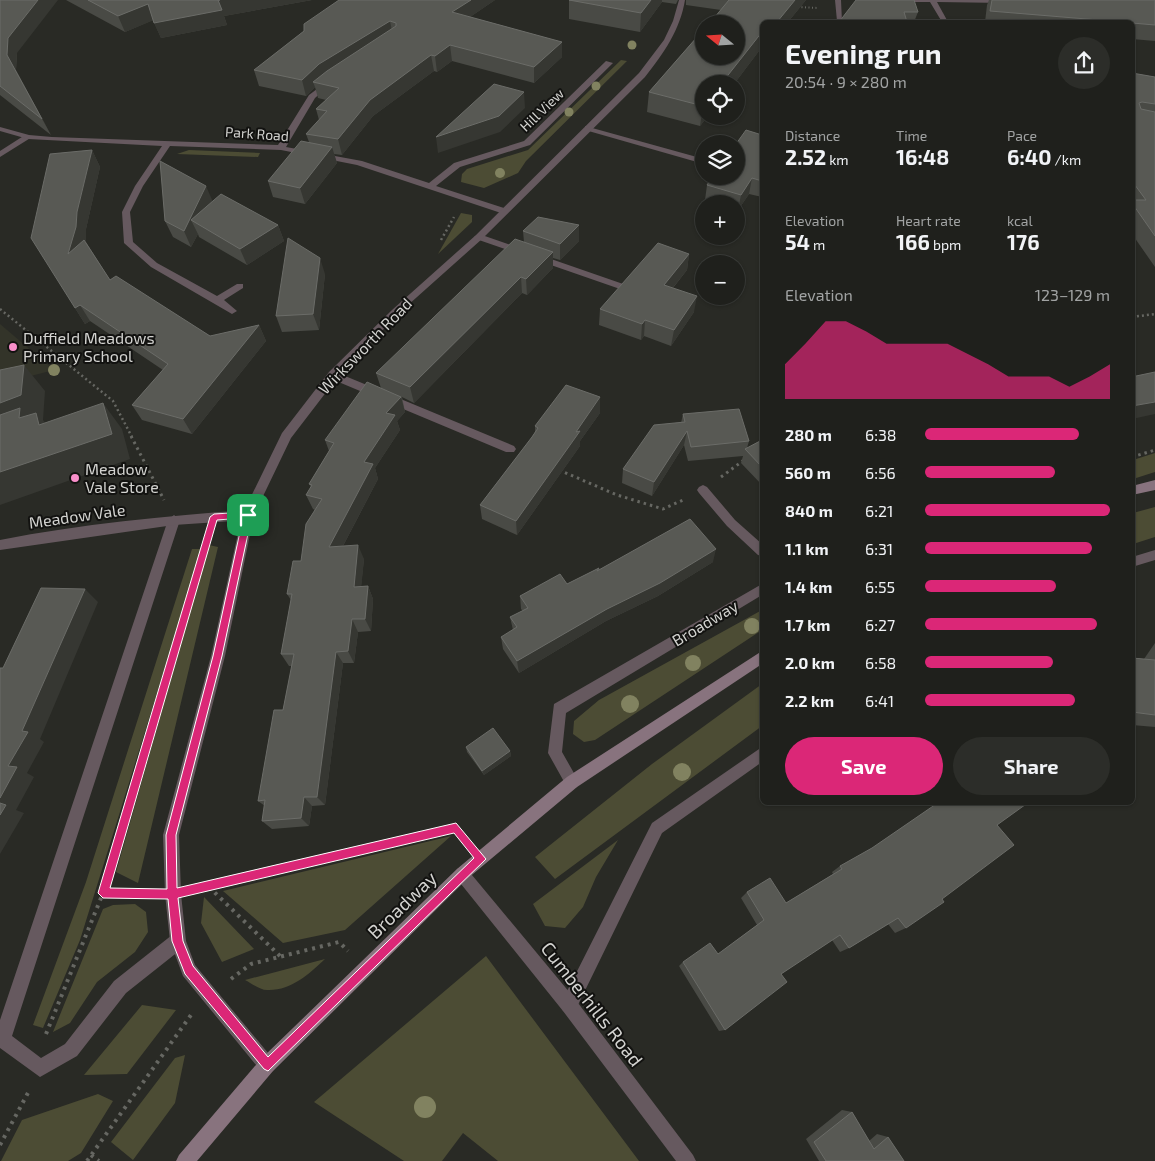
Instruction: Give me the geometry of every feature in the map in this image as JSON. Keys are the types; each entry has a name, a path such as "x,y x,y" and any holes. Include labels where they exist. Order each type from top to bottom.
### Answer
{"main road":[{"path":"1135,490 1155,485"},
{"name":"Broadway","path":"268,1065 462,874 572,782 760,657"},
{"path":"185,1161 268,1065"}],"street":[{"name":"Wirksworth Road","path":"268,1065 189,970 178,941 172,894 171,835 218,656 248,515 286,436 332,375 395,312 479,236 642,75 664,48 678,16 682,0"},
{"path":"838,0 840,20"},
{"path":"914,0 1014,1"},
{"path":"933,1 944,20"},
{"name":"Hill View","path":"431,186 457,165 527,143 608,64"},
{"path":"281,148 312,97 336,77"},
{"path":"588,128 695,159"},
{"name":"Park Road","path":"0,129 28,137 281,148 359,163 504,211"},
{"path":"0,155 28,137"},
{"path":"168,143 139,186 126,212 129,243 154,265 217,300 232,311"},
{"path":"479,236 623,287"},
{"path":"217,300 240,286"},
{"path":"332,375 510,449"},
{"path":"703,490 731,523 760,550"},
{"name":"Meadow Vale","path":"0,546 24,540 174,520 248,515"},
{"path":"174,520 2,1039 40,1068 71,1050 120,988 178,941"},
{"path":"1135,561 1155,555"},
{"name":"Broadway","path":"572,782 556,753 559,709 760,590"},
{"path":"569,1005 657,828 760,755"},
{"name":"Cumberhills Road","path":"462,874 569,1005 687,1161"}],"path":[{"path":"0,309 113,401 174,520"},
{"path":"1135,317 1155,314"},
{"path":"1135,456 1155,450"},
{"path":"555,468 617,494 663,509 703,490 749,456"},
{"path":"0,1145 40,1068 42,1045 103,893 214,517"},
{"path":"103,893 172,894 209,887 456,828 481,859"},
{"path":"209,887 280,957"},
{"path":"91,1155 99,1161"}],"shaded area":[{"name":"Duffield Meadows Primary School","path":"0,324 54,370 0,384"}],"green space":[{"path":"621,60 627,61 526,161 518,173 484,188 461,182 462,174 467,169 528,150"},
{"path":"189,150 260,153 258,157 177,154"},
{"path":"461,213 472,215 472,222 438,254"},
{"path":"1155,453 1155,472 1135,478 1135,459"},
{"path":"1155,507 1155,537 1135,543 1135,512"},
{"path":"209,545 218,547 138,883 116,872"},
{"path":"192,549 202,549 80,940 43,1028 33,1025 86,882"},
{"path":"760,611 760,631 595,740 584,742 573,734 574,721 599,700"},
{"path":"760,685 760,727 555,879 535,857 652,764"},
{"path":"451,836 345,930 283,943 223,891"},
{"path":"618,840 596,877 583,907 565,928 545,926 533,904"},
{"path":"204,897 254,949 222,962 201,923"},
{"path":"135,904 146,912 148,932 135,952 97,982 70,1023 53,1032 103,909 113,905"},
{"path":"486,956 639,1161 498,1161 463,1133 442,1161 404,1161 314,1102"},
{"path":"325,959 306,976 284,988 264,990 245,980"},
{"path":"142,1005 176,1010 127,1074 84,1075"},
{"path":"185,1055 175,1103 133,1160 111,1142 175,1058"},
{"path":"98,1094 113,1101 81,1153 68,1161 1,1161 22,1120"}],"building":[{"path":"0,0 38,0 8,38 7,55 42,119 0,86"},
{"path":"88,0 218,0 222,10 154,23 148,4 118,16"},
{"path":"339,0 471,0 452,12 562,42 534,67 450,45 435,56 431,55 370,100 338,139 306,134 327,111 316,109 339,88 313,82 396,26 396,23 390,21 319,64 302,80 254,70 304,31 304,24"},
{"path":"569,0 651,0 641,13"},
{"path":"729,0 795,0 779,20 760,20 760,35 745,54 745,15 716,15"},
{"path":"856,0 914,0 918,12 904,12 906,20 841,20"},
{"path":"992,0 1155,0 1155,25 1135,23 1135,20 1099,20 990,11"},
{"path":"695,39 695,65 736,65 728,75 695,75 695,104 649,92"},
{"path":"1135,74 1155,77 1155,104 1139,103 1141,109 1155,112 1155,236 1135,207 1135,200 1146,200 1135,185"},
{"path":"494,84 524,92 499,116 436,137"},
{"path":"746,130 760,134 760,180 752,178 741,195 707,185 745,185 745,135 742,135"},
{"path":"301,141 332,147 300,188 268,181"},
{"path":"92,150 77,212 76,227 68,254 84,240 110,280 116,276 210,336 259,325 183,419 132,405 168,364 80,305 75,308 31,238 50,154"},
{"path":"160,161 206,186 184,231 165,221"},
{"path":"221,194 278,225 240,249 191,220"},
{"path":"538,217 579,225 560,244 523,231"},
{"path":"288,238 320,258 313,314 276,316"},
{"path":"515,239 553,252 526,279 521,277 410,387 376,373"},
{"path":"658,243 689,254 664,285 695,295 695,299 674,330 645,320 642,324 600,309"},
{"path":"24,365 21,395 0,403 0,370"},
{"path":"1155,372 1155,402 1135,405 1136,376"},
{"path":"367,382 401,397 386,413 395,415 364,462 373,464 329,547 358,545 354,587 368,586 365,619 352,619 348,651 336,652 317,797 304,797 301,818 262,821 265,800 258,801 274,710 283,710 294,654 281,654 292,594 287,594 293,561 301,561 306,524 322,499 306,495 312,485 309,484 334,443 325,440"},
{"path":"566,385 600,397 576,432 580,431 516,521 480,505 532,437 538,428 535,426"},
{"path":"103,403 112,434 0,472 0,415 20,408 19,418 36,413 39,425"},
{"path":"739,409 749,441 691,447 687,431 654,482 623,469 654,425 685,422 683,414"},
{"path":"760,441 760,465 745,449"},
{"path":"690,519 716,549 660,583 607,609 517,661 501,637 517,627 510,617 528,608 520,596 560,574 567,584 599,568 597,571"},
{"path":"41,588 85,589 22,731 28,732 8,766 17,767 0,798 0,668 3,668"},
{"path":"1135,658 1155,660 1155,715 1135,712"},
{"path":"493,728 510,751 482,771 466,747"},
{"path":"0,803 6,805 0,815"},
{"path":"935,805 1025,805 997,825 1014,845 942,899 944,902 906,928 898,918 849,948 840,935 781,974 787,982 725,1030 683,962 710,943 718,954 764,920 747,892 770,878 786,903 842,869 840,866 872,848"},
{"path":"852,1112 874,1149 888,1137 904,1161 826,1161 814,1142"}],"place":[{"name":"Duffield Meadows Primary School","path":"13,347"},
{"name":"Meadow Vale Store","path":"75,478"}],"route":[{"path":"248,515 214,517 103,893 172,894 202,889 456,828 481,859 462,874 268,1065 189,970 178,941 172,894 171,835 218,656 248,515"}]}
